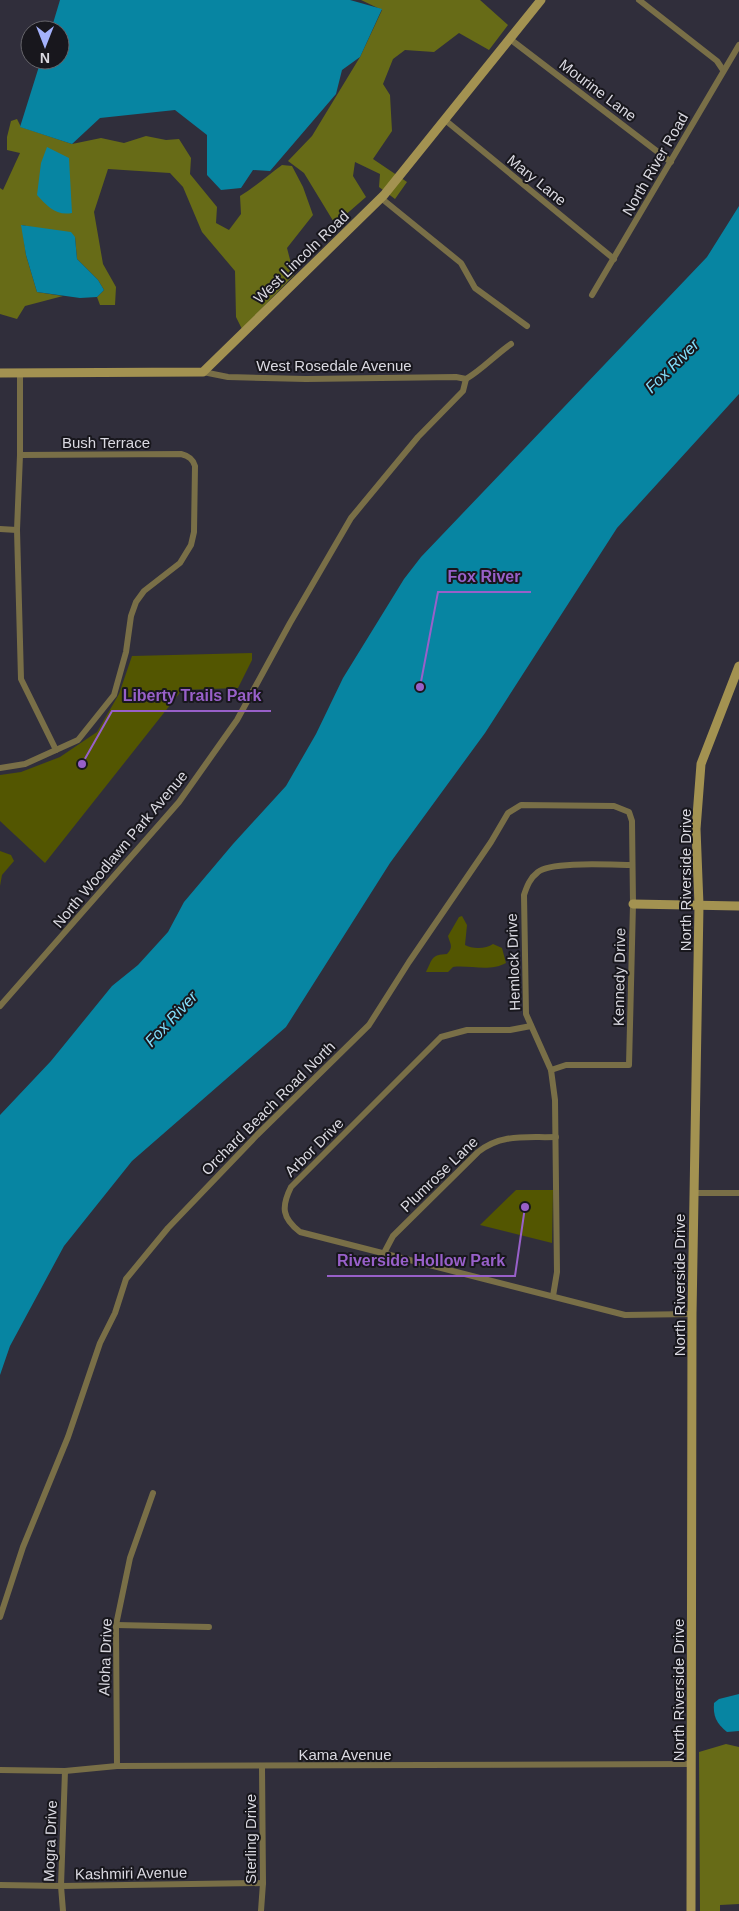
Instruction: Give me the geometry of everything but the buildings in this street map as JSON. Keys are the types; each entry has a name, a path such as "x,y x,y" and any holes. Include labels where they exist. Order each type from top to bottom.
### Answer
{"street":[{"name":"West Lincoln Road","path":"203,372 381,198 540,0"},
{"path":"639,0 717,60 724,70"},
{"name":"Mourine Lane","path":"510,39 671,162"},
{"name":"North River Road","path":"592,295 739,45"},
{"name":"Mary Lane","path":"445,120 614,259"},
{"path":"381,198 461,263 475,288 527,326"},
{"path":"466,379 480,372 496,355 511,344"},
{"path":"0,373 203,372"},
{"name":"West Rosedale Avenue","path":"203,372 228,377 296,379 456,377 466,379"},
{"path":"0,768 25,764 56,750 21,679 17,530 20,455 20,373"},
{"name":"North Woodlawn Park Avenue","path":"0,1006 179,802 236,720 351,518 418,436 462,391 466,379"},
{"name":"Bush Terrace","path":"20,455 181,454 191,458 194,466 194,532 191,545 180,563 144,591 136,602 131,616 126,652 114,695 78,740 56,750"},
{"path":"0,529 17,530"},
{"name":"North Riverside Drive","path":"691,1911 692,1314 699,905 696,829 701,764 739,666"},
{"name":"Orchard Beach Road North","path":"0,1617 23,1547 68,1437 100,1342 115,1313 126,1279 168,1228 256,1135 369,1025 409,962 491,842 508,813 521,805 614,806 629,812"},
{"name":"Kennedy Drive","path":"551,1070 566,1065 629,1064 633,904 632,821 629,812"},
{"name":"Hemlock Drive","path":"553,1296 557,1272 556,1100 551,1070 526,1014 524,895 530,881 539,870 552,866 632,865"},
{"path":"633,904 739,906"},
{"name":"Arbor Drive","path":"531,1026 510,1030 467,1030 441,1037 291,1187 284,1200 284,1213 290,1224 300,1232 625,1315 692,1314"},
{"name":"Plumrose Lane","path":"384,1253 393,1236 489,1143 504,1138 556,1138"},
{"path":"693,1193 739,1193"},
{"name":"Aloha Drive","path":"117,1766 116,1625 130,1558 153,1493"},
{"path":"116,1625 209,1627"},
{"name":"Kama Avenue","path":"0,1770 65,1771 117,1766 262,1767 691,1764"},
{"name":"Sterling Drive","path":"261,1911 263,1883 262,1767"},
{"name":"Mogra Drive","path":"62,1911 61,1886 65,1771"},
{"name":"Kashmiri Avenue","path":"0,1884 61,1886 263,1883"}],"shaded area":[{"path":"361,0 480,0 508,25 489,50 459,33 434,52 405,50 393,59 383,84 390,95 392,131 373,159 407,182 395,199 379,187 380,174 355,162 353,176 366,197 335,224 304,173 288,161 312,136 360,57 382,10"},
{"path":"17,119 21,127 72,144 101,138 124,143 146,136 166,140 179,139 191,158 190,174 217,207 216,223 229,230 241,214 240,196 282,165 292,166 303,187 313,215 287,248 294,275 242,329 236,317 235,271 202,232 183,187 170,173 108,169 94,212 103,264 116,287 115,305 100,305 97,297 104,290 98,280 77,259 75,237 22,225 26,255 37,292 63,296 25,306 17,319 0,314 0,188 3,190 20,153 7,150 7,137 11,121"},
{"path":"252,653 252,660 238,688 182,690 45,863 0,821 0,775 21,772 60,757 97,732 119,694 132,656"},
{"path":"0,851 11,855 14,861 2,875 0,886"},
{"path":"462,916 467,925 465,945 479,948 493,944 502,948 506,963 487,968 453,967 448,972 426,972 435,956 449,952 451,945 448,936 459,917"},
{"path":"516,1190 553,1190 552,1243 480,1225"},
{"path":"726,1744 739,1747 739,1904 720,1905 720,1911 700,1911 699,1752"}],"water":[{"path":"60,0 350,0 382,9 360,57 342,70 336,94 270,171 253,170 241,188 221,190 207,175 207,135 175,110 100,118 72,144 20,127 38,70 70,70 70,20 54,20"},
{"path":"47,147 69,158 72,213 57,212 37,195 41,163"},
{"path":"739,206 739,394 617,528 485,733 390,863 286,1027 132,1161 64,1246 10,1346 0,1375 0,1115 51,1061 112,986 138,965 168,932 184,902 233,844 286,786 316,734 343,678 404,579 421,557 707,257"},
{"path":"21,225 71,232 75,237 77,259 98,280 104,290 97,297 80,298 37,292 26,255"},
{"path":"739,1694 739,1731 727,1732 716,1719 714,1703 719,1699"}],"place":[{"name":"Fox River","path":"420,687"},
{"name":"Liberty Trails Park","path":"82,764"},
{"name":"Riverside Hollow Park","path":"525,1207"}]}
